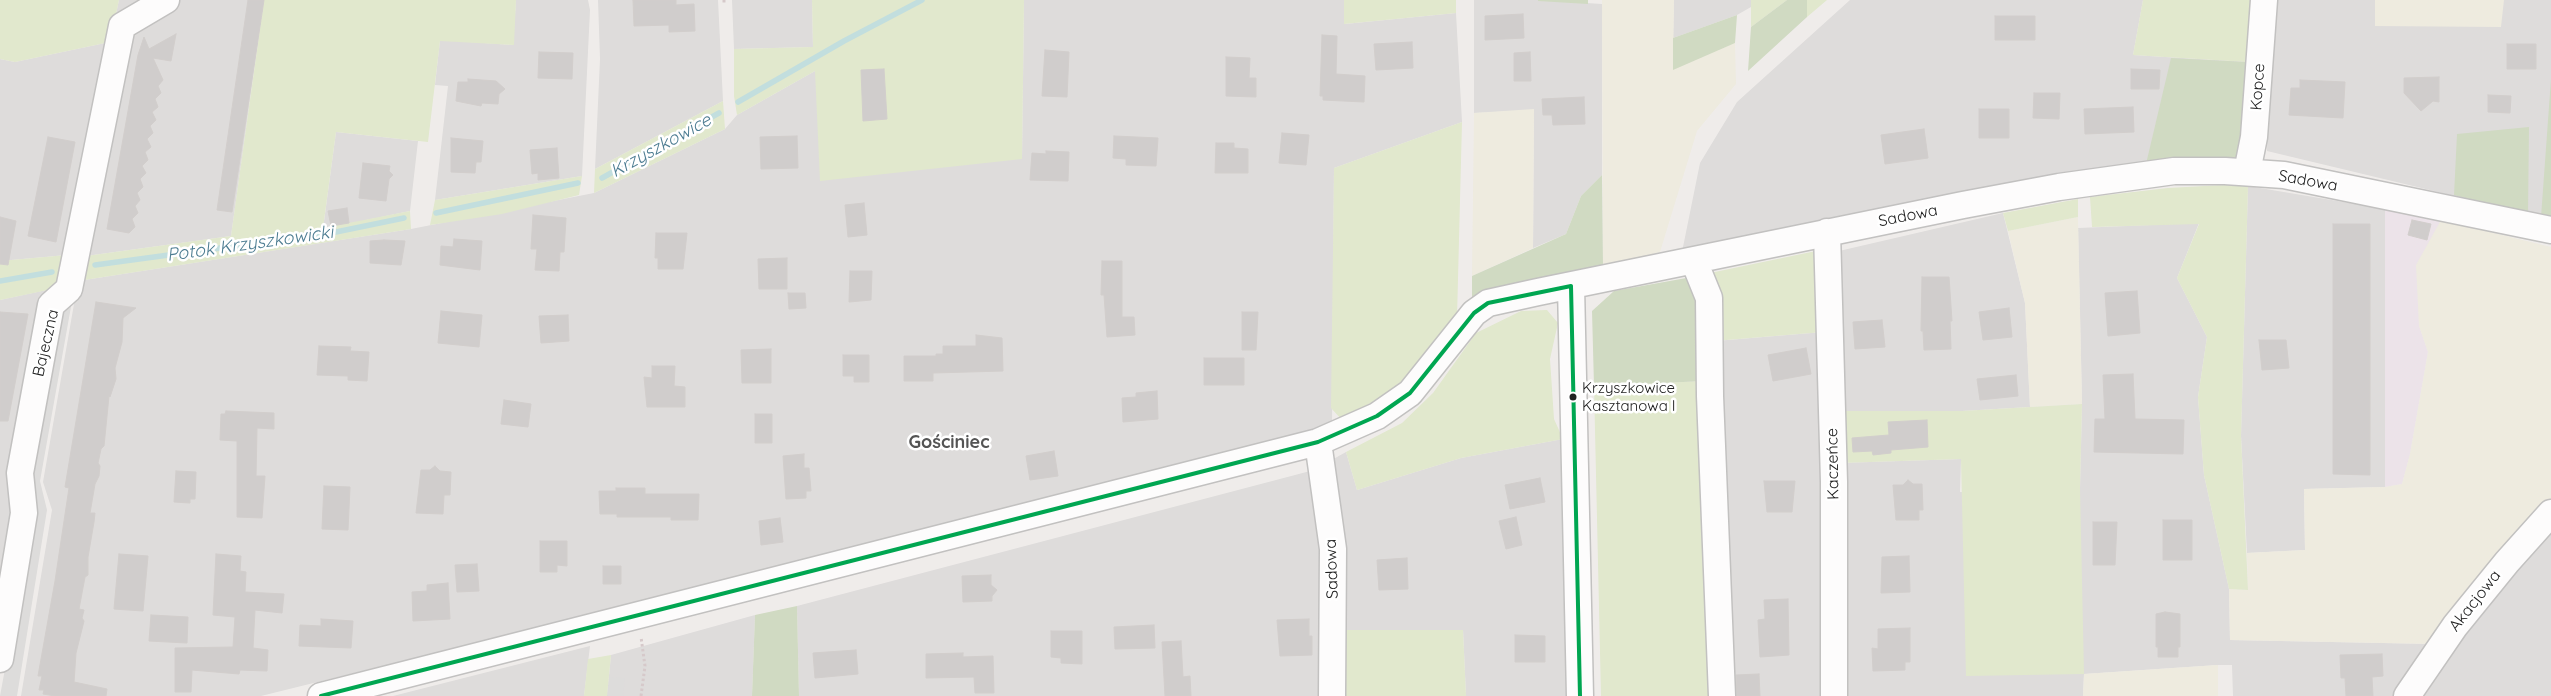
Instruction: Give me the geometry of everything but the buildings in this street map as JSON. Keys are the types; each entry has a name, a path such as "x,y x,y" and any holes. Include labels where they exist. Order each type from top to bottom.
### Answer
{"street":[{"name":"Bajeczna","path":"0,658 24,513 20,473 51,306 69,289 122,26 166,0"},
{"name":"Kopce","path":"2247,172 2254,137 2264,0"},
{"name":"Sadowa","path":"322,696 1318,442 1377,416 1410,394 1474,313 1488,303 1827,232 2060,187 2132,176 2174,172 2247,172 2294,177 2551,230"},
{"name":"Kaczeńce","path":"1827,232 1834,482 1834,696"},
{"path":"1694,260 1709,298 1710,396 1722,696"},
{"path":"1571,286 1580,696"},
{"name":"Sadowa","path":"1318,442 1333,549 1332,696"},
{"name":"Akacjowa","path":"2407,696 2455,626 2506,562 2551,513"}],"path":[{"path":"641,696 645,666 642,634"}],"shaded area":[{"path":"119,0 264,0 231,236 86,256 67,255 0,261 0,59 15,62 110,42"},
{"path":"516,0 588,0 590,10 582,176 435,200 448,86 435,85 440,40 513,45"},
{"path":"598,0 718,0 723,101 595,169 600,59"},
{"path":"732,0 812,0 813,47 734,49"},
{"path":"1024,0 1344,0 1345,24 1456,13 1462,122 1334,168 1332,425 790,565 261,696 21,696 52,510 43,482 78,281 411,229 594,193 725,129 737,115 815,71 1022,159"},
{"path":"1474,0 1538,0 1602,4 1602,175 1581,196 1566,234 1533,248 1534,110 1474,113"},
{"path":"1602,0 1674,0 1673,69 1735,43 1736,84 1697,131 1660,252 1603,267"},
{"path":"1674,0 1751,0 1751,7 1737,15 1673,38"},
{"path":"1850,0 2143,0 2133,55 2247,62 2238,157 2179,159 1682,252 1700,163 1737,102"},
{"path":"2271,0 2551,0 2551,219 2267,151"},
{"path":"2375,0 2504,0 2501,27 2375,26"},
{"path":"1534,109 1533,248 1472,276 1474,113"},
{"path":"336,132 418,141 410,211 323,229"},
{"path":"2248,186 2385,209 2385,487 2304,489 2305,550 2247,553 2241,436"},
{"path":"2385,209 2441,220 2419,326 2428,352 2410,454 2402,484 2385,487"},
{"path":"2003,213 2025,303 2030,407 1962,411 1838,411 1839,251"},
{"path":"2078,217 2082,404 2030,407 2025,303 2008,231"},
{"path":"2441,220 2551,247 2551,498 2434,644 2230,640 2229,589 2248,590 2247,553 2305,550 2304,489 2385,487 2402,484 2410,454 2428,352 2419,326 2416,265"},
{"path":"2199,223 2177,278 2207,337 2198,397 2204,475 2229,589 2230,640 2434,644 2400,696 2233,696 2232,665 2218,665 2084,674 2083,696 1841,696 1840,463 1961,459 1960,492 2080,488 2082,404 2078,228"},
{"path":"51,289 0,612 0,300"},
{"path":"61,300 72,301 40,481 47,510 17,696 0,696 35,506 28,484"},
{"path":"1823,332 1828,696 1714,696 1704,342"},
{"path":"1563,439 1567,696 1466,696 1463,630 1343,630 1328,462 1346,452 1357,490 1461,458"},
{"path":"1314,470 1327,552 1326,696 799,696 797,606"},
{"path":"2551,523 2551,696 2420,696 2527,552"},
{"path":"755,615 752,696 607,696 611,655"},
{"path":"590,646 584,696 393,696"},
{"path":"2218,665 2218,696 2083,696 2084,674"},
{"path":"609,677 625,678 623,696 607,696"}],"green space":[{"path":"0,0 119,0 110,42 15,62 0,59"},
{"path":"264,0 516,0 514,45 440,41 428,142 336,132 323,228 410,211 411,229 78,281 86,256 231,236"},
{"path":"812,0 1024,0 1022,159 820,181 815,71 737,115 734,96 734,49 813,47"},
{"path":"1344,0 1456,0 1456,13 1344,24"},
{"path":"1588,0 1588,4 1538,1"},
{"path":"1751,0 1787,0 1751,27"},
{"path":"1787,0 1807,0 1807,17 1748,71 1751,27"},
{"path":"1807,0 1827,0 1807,17"},
{"path":"2143,0 2251,0 2247,62 2133,55"},
{"path":"1737,15 1735,43 1673,70 1673,38"},
{"path":"2171,58 2247,62 2238,157 2179,159 2146,164"},
{"path":"2551,79 2551,219 2541,217"},
{"path":"723,101 725,129 594,193 595,169"},
{"path":"1462,122 1457,318 1409,380 1342,420 1331,408 1334,168"},
{"path":"2529,127 2528,214 2454,195 2457,134"},
{"path":"1602,175 1603,267 1472,302 1472,276 1566,234 1581,196"},
{"path":"582,176 579,195 502,214 430,225 435,200"},
{"path":"2224,185 2248,186 2241,436 2248,590 2229,589 2204,475 2198,397 2207,337 2177,278 2199,224 2092,227 2090,197 2168,188"},
{"path":"2078,199 2078,217 2008,231 2003,213"},
{"path":"1821,250 1823,332 1714,341 1710,273"},
{"path":"67,255 62,287 0,300 0,261"},
{"path":"1692,277 1703,300 1705,381 1594,386 1592,311 1614,291"},
{"path":"1547,310 1558,323 1550,359 1554,419 1563,439 1461,458 1357,490 1346,452 1402,423 1433,393 1476,333 1521,311"},
{"path":"1705,381 1714,696 1601,696 1594,386"},
{"path":"2082,404 2080,488 2084,674 1966,676 1961,459 1840,463 1838,411 1962,411"},
{"path":"797,606 799,696 752,696 755,615"},
{"path":"1343,630 1463,630 1466,696 1342,696"},
{"path":"611,655 607,696 584,696 588,659"}],"waterway":[{"name":"Potok Krzyszkowicki","path":"738,102 844,41 922,0"},
{"name":"Krzyszkowice","path":"602,178 719,113"},
{"name":"Potok Krzyszkowicki","path":"436,213 578,183"},
{"name":"Potok Krzyszkowicki","path":"95,265 331,233 404,218"},
{"name":"Potok Krzyszkowicki","path":"0,281 52,272"}],"transit line":[{"path":"1571,286 1580,696"},
{"path":"321,696 1318,442 1377,416 1410,393 1474,313 1488,303 1571,286"}],"place":[{"name":"Krzyszkowice Kasztanowa I","path":"1573,397"}],"district":[{"name":"Gościniec","path":"949,443"}]}
